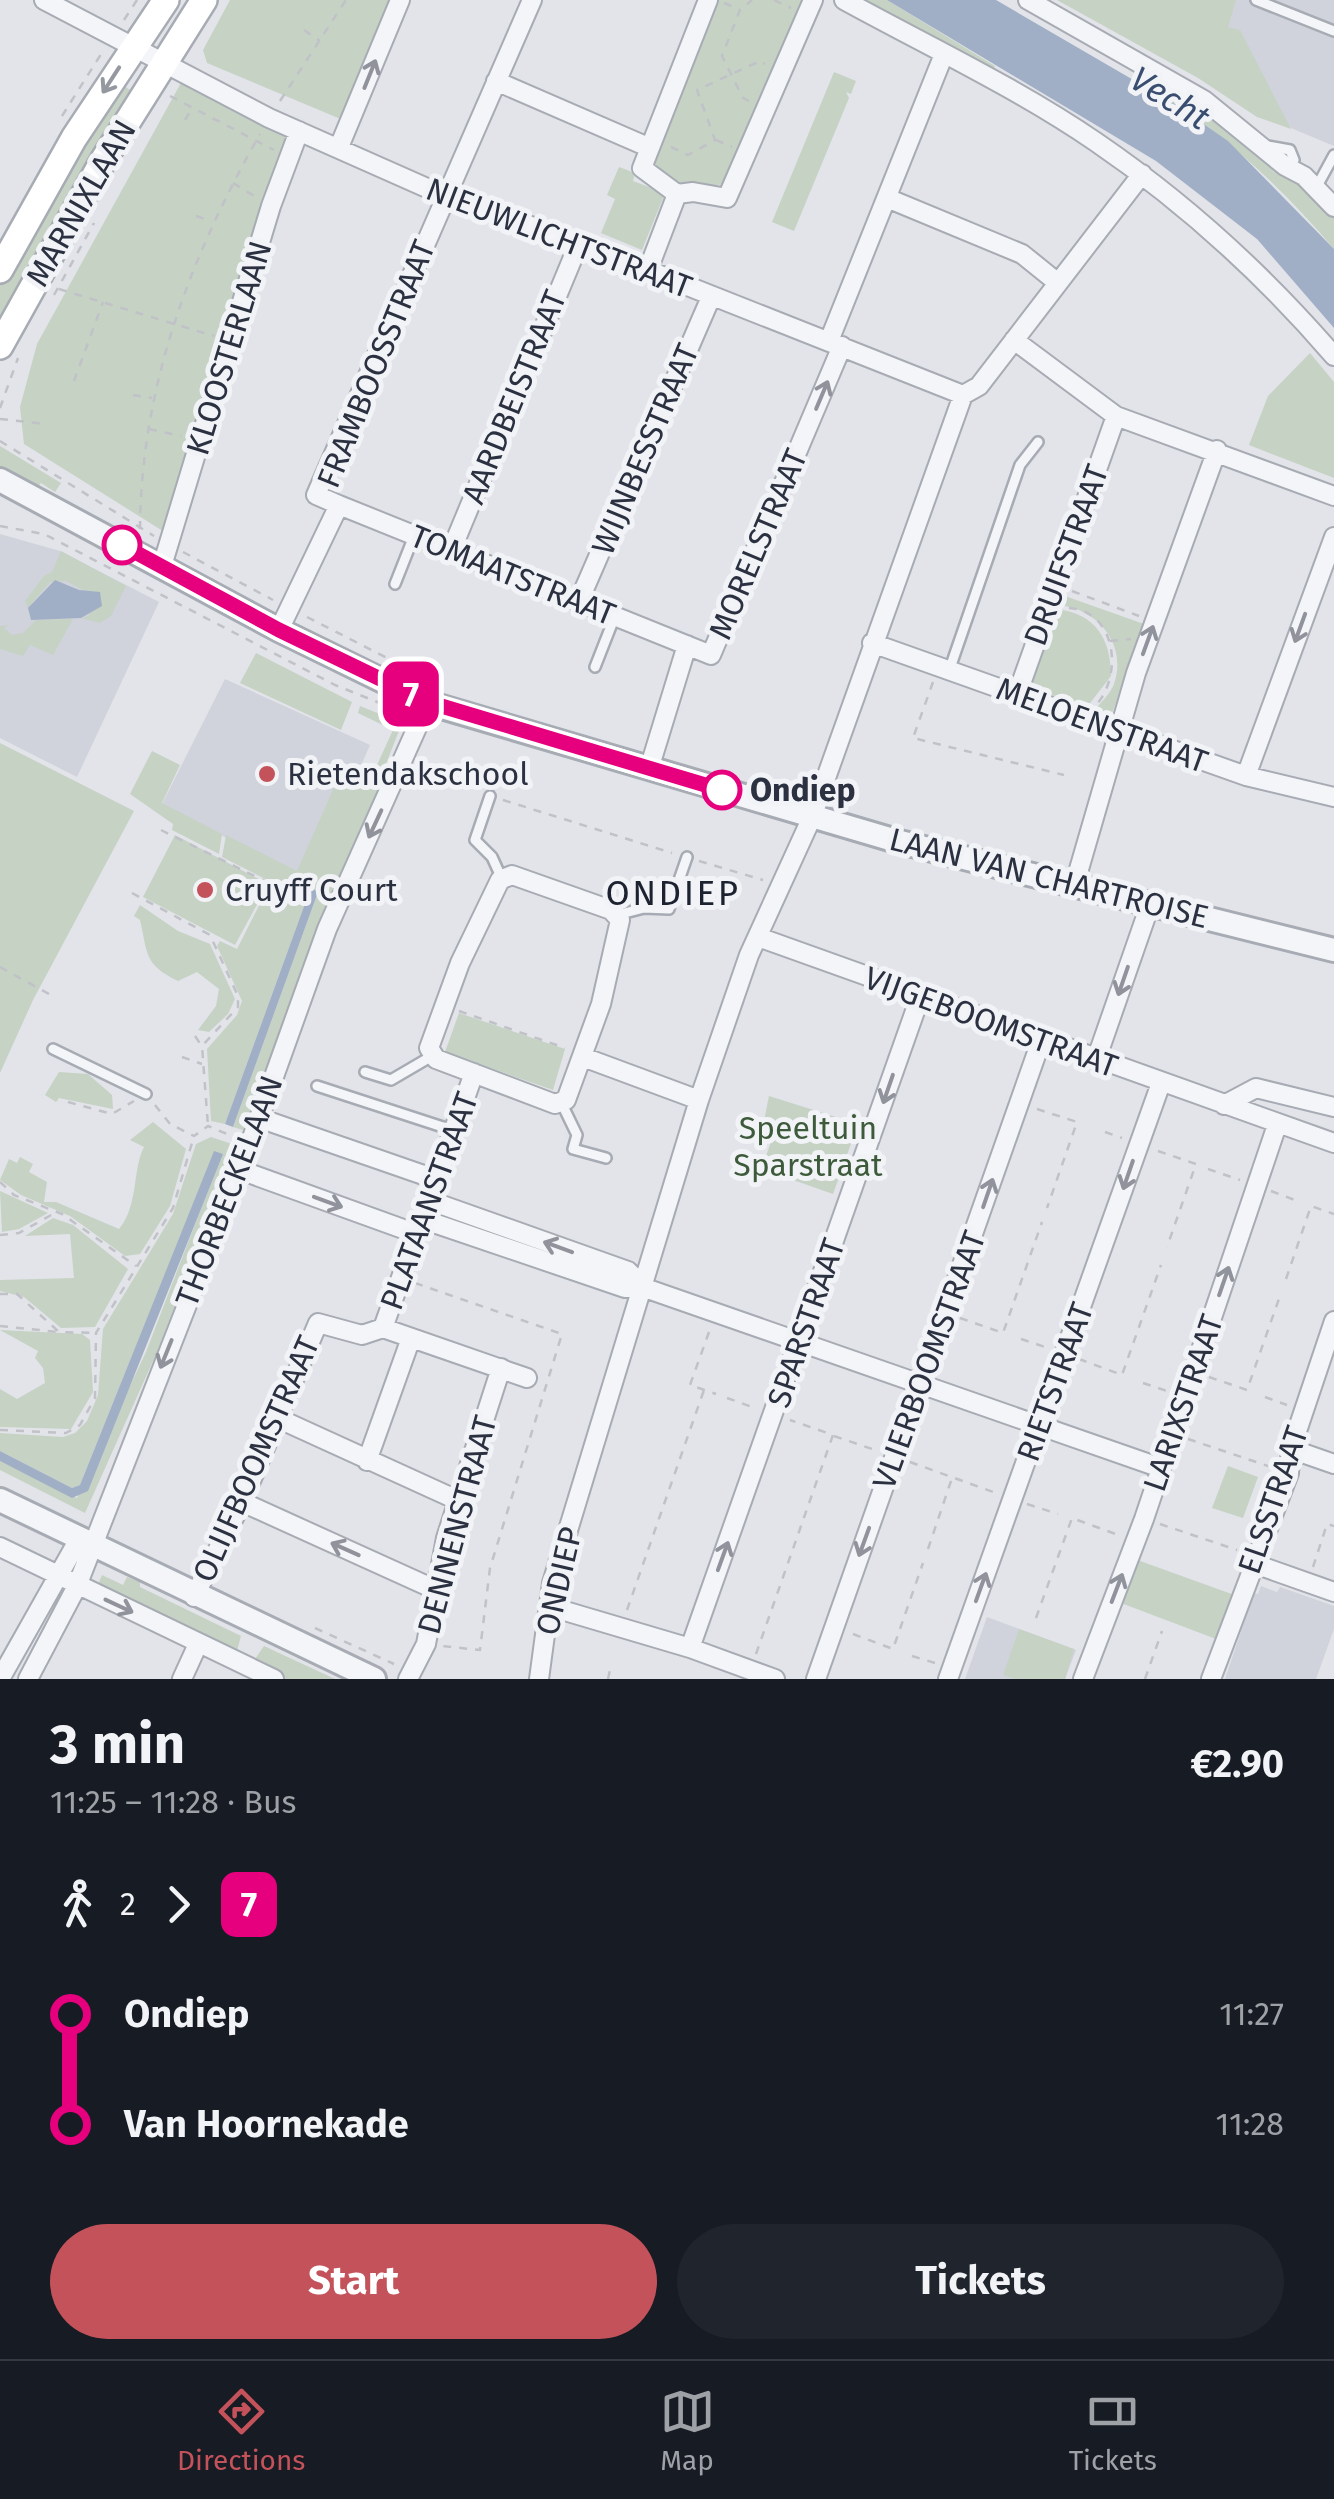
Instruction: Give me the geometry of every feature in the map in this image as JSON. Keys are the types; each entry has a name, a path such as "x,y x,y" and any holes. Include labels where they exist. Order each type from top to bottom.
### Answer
{"main road":[{"name":"MARNIXLAAN","path":"0,270 133,46 166,0"},
{"name":"MARNIXLAAN","path":"0,346 163,62 204,0"}],"street":[{"path":"44,0 163,62"},
{"path":"339,147 400,0"},
{"path":"445,196 532,0"},
{"path":"708,0 642,168 677,194 693,192 727,198 813,0"},
{"path":"844,0 1093,140 1142,174 1207,229 1334,356"},
{"path":"1028,0 1204,100 1284,166 1310,182 1334,208"},
{"name":"MORELSTRAAT","path":"649,769 688,645 711,654 835,344 886,198 944,54"},
{"name":"NIEUWLICHTSTRAAT","path":"163,62 269,118 445,196 579,243 964,395"},
{"path":"496,81 650,142"},
{"name":"KLOOSTERLAAN","path":"166,556 271,206 299,132"},
{"name":"ONDIEP","path":"539,1679 548,1606 699,1100 758,937 812,817 964,395 979,386 1142,174"},
{"path":"648,270 677,194"},
{"name":"FRAMBOOSSTRAAT","path":"283,619 338,506 316,496 445,196"},
{"path":"886,198 1022,254 1058,283"},
{"name":"AARDBEISTRAAT","path":"451,551 579,243"},
{"name":"WIJNBESSTRAAT","path":"579,601 711,297"},
{"path":"1014,340 1116,416 1334,496"},
{"name":"DRUIFSTRAAT","path":"1016,695 1116,416"},
{"path":"1074,884 1154,622 1217,450"},
{"name":"LAAN VAN CHARTROISE","path":"0,480 166,556 434,694 649,769 812,817 1334,950"},
{"name":"TOMAATSTRAAT","path":"338,506 688,645"},
{"path":"1246,776 1334,537"},
{"name":"MELOENSTRAAT","path":"872,643 1246,776 1334,797"},
{"name":"THORBECKELAAN","path":"28,1679 77,1586 85,1542 240,1170 337,903 434,694"},
{"path":"512,874 618,915 601,1004 566,1100 556,1104 432,1056 429,1048 502,878 512,874"},
{"path":"1096,1060 1150,902"},
{"name":"VIJGEBOOMSTRAAT","path":"758,937 1334,1143"},
{"name":"SPARSTRAAT","path":"690,1648 920,997"},
{"name":"VLIERBOOMSTRAAT","path":"816,1679 1041,1041"},
{"path":"582,1057 699,1100"},
{"name":"PLATAANSTRAAT","path":"383,1328 474,1073"},
{"name":"RIETSTRAAT","path":"950,1674 1161,1084"},
{"path":"1224,1105 1256,1088 1334,1107"},
{"path":"259,1118 435,1179"},
{"name":"LARIXSTRAAT","path":"1083,1679 1144,1519 1277,1124"},
{"path":"240,1170 624,1288 645,1288 1161,1468"},
{"path":"428,1200 628,1272 645,1288"},
{"name":"ELSSTRAAT","path":"1211,1679 1289,1473 1291,1449 1334,1321"},
{"name":"OLIJFBOOMSTRAAT","path":"194,1597 242,1502 318,1322 362,1335 383,1328"},
{"path":"383,1328 527,1378"},
{"path":"367,1461 411,1338"},
{"name":"DENNENSTRAAT","path":"408,1679 426,1644 434,1589 457,1500 501,1368"},
{"path":"275,1417 457,1500"},
{"path":"1291,1449 1334,1464"},
{"path":"0,1500 194,1597 374,1679"},
{"path":"242,1502 434,1589"},
{"name":"THORBECKELAAN","path":"0,1679 56,1576 85,1542"},
{"path":"0,1547 274,1679"},
{"path":"1255,1560 1334,1592"},
{"path":"548,1606 690,1648 775,1679"},
{"path":"182,1679 198,1644"}],"lane":[{"path":"1256,0 1334,31"},
{"path":"1310,182 1334,155"},
{"path":"944,669 1020,465 1038,442"},
{"path":"395,584 414,536"},
{"path":"595,667 615,616"},
{"path":"490,796 476,840 492,857 502,878"},
{"path":"618,915 644,908 670,909 687,857"},
{"path":"53,1049 146,1094"},
{"path":"365,1072 392,1080 432,1056"},
{"path":"317,1086 453,1130"},
{"path":"561,1102 577,1135 573,1150 606,1158"}],"path":[{"path":"140,529 141,471 153,398 172,324 232,182 346,0"},
{"path":"718,0 740,10"},
{"path":"752,0 740,10 722,56 744,98 766,108"},
{"path":"304,30 322,42"},
{"path":"650,142 688,155 715,140 697,90 760,62 782,71"},
{"path":"164,94 255,142"},
{"path":"186,120 193,106"},
{"path":"232,182 271,206"},
{"path":"196,216 212,222"},
{"path":"58,288 231,340"},
{"path":"74,381 103,300"},
{"path":"133,394 153,398"},
{"path":"0,419 46,424"},
{"path":"148,429 201,440"},
{"path":"0,440 140,529 166,556 434,694"},
{"path":"0,526 44,534 361,697 388,706 434,694"},
{"path":"1056,585 1154,622"},
{"path":"1048,607 1078,609 1093,618 1110,641 1112,684 1083,718"},
{"path":"1110,641 1127,638"},
{"path":"944,669 913,739 1064,775"},
{"path":"404,762 490,796 780,886"},
{"path":"161,830 270,883"},
{"path":"132,893 210,935 238,996 238,1007 202,1046"},
{"path":"0,967 48,994"},
{"path":"444,1006 582,1057"},
{"path":"195,1036 202,1046 208,1126"},
{"path":"182,1057 204,1064"},
{"path":"68,1102 112,1114 146,1094 170,1124 194,1136"},
{"path":"1019,1103 1077,1122 1047,1208"},
{"path":"0,1430 66,1433 80,1425 95,1398 96,1334 173,1208 194,1136 208,1126"},
{"path":"208,1126 250,1143"},
{"path":"1139,1145 1196,1164 1167,1247"},
{"path":"1208,1170 1300,1202"},
{"path":"0,1182 14,1195 56,1212 137,1266"},
{"path":"1286,1279 1311,1206 1334,1214"},
{"path":"0,1234 19,1233 56,1212"},
{"path":"946,1313 1003,1333 1042,1222"},
{"path":"1021,1339 1122,1375 1161,1265"},
{"path":"401,1278 562,1334 490,1568 480,1650 426,1644"},
{"path":"1194,1371 1246,1390 1280,1292"},
{"path":"0,1294 17,1294 58,1332"},
{"path":"716,1312 690,1385 716,1394"},
{"path":"0,1326 96,1334"},
{"path":"1144,1383 1185,1398"},
{"path":"621,1626 704,1390"},
{"path":"1265,1397 1303,1410"},
{"path":"727,1398 1058,1514"},
{"path":"1172,1433 1289,1473"},
{"path":"750,1670 832,1435"},
{"path":"928,1549 952,1477"},
{"path":"1036,1618 1072,1518 1135,1542"},
{"path":"1144,1519 1255,1560"},
{"path":"1306,1582 1327,1524 1334,1526"},
{"path":"834,1626 893,1649 922,1564"},
{"path":"1144,1679 1162,1630"},
{"path":"912,1656 950,1674"},
{"path":"608,1679 610,1670"}],"shaded area":[{"path":"1214,0 1334,0 1334,146 1291,128 1265,101"},
{"path":"0,534 60,551 159,602 77,777 0,738"},
{"name":"Rietendakschool","path":"225,679 370,745 311,879 161,806"},
{"path":"1261,1586 1277,1592 1280,1587 1334,1606 1334,1629 1316,1679 1225,1679 1254,1593 1258,1594"},
{"path":"987,1617 1076,1650 1065,1679 965,1679"}],"green space":[{"path":"230,0 392,0 343,120 207,63 203,50"},
{"path":"717,0 802,0 725,183 696,186 665,175 654,161 671,107"},
{"path":"853,0 887,0 995,66 991,73"},
{"path":"1057,0 1236,0 1228,27 1240,30 1291,129 1257,117 1198,78"},
{"path":"1143,71 1203,107 1259,152 1274,172 1289,171 1334,217 1334,249 1244,157 1193,118 1137,85"},
{"path":"834,72 856,81 851,94 846,92 849,98 794,231 772,222"},
{"path":"115,80 138,95 0,335 0,276"},
{"path":"182,81 286,136 166,533 24,444 20,407 37,344"},
{"path":"619,167 635,173 633,181 665,193 642,250 601,233 615,199 607,195"},
{"path":"1310,353 1334,382 1334,478 1249,445 1268,396"},
{"path":"0,446 61,483 55,492 41,483 36,489 0,466"},
{"path":"61,551 126,586 111,616 100,623 81,618 89,616 87,592 66,581 50,582 28,608 25,601 44,576 52,572"},
{"path":"1062,595 1144,624 1111,716 1095,710 1114,684 1117,669 1112,642 1105,630 1085,613 1058,605"},
{"path":"1057,609 1091,622 1108,650 1111,676 1087,707 1029,687"},
{"path":"73,619 53,655 30,645 23,656 0,649 0,626 9,625 4,628 12,635 23,633 36,620"},
{"path":"256,653 352,702 341,730 240,683"},
{"path":"360,706 402,723 386,764 390,766 334,890 243,1130 233,1127 318,892 311,887 225,1124 211,1121 207,1049 237,1015 242,1001 217,946 220,941 237,949 271,882 222,857 226,835 297,871 339,776 367,787 393,730 358,713"},
{"path":"0,743 134,811 33,1000 0,1073"},
{"path":"152,751 180,765 162,803 222,834 219,854 172,830 173,824 130,794"},
{"name":"Cruyff Court","path":"175,835 268,884 235,945 143,897"},
{"path":"140,905 178,931 210,944 235,999 228,1014 209,1032 198,1030 216,1006 219,989 197,972 178,981 158,969 146,949 140,920 134,916"},
{"path":"459,1013 565,1049 553,1090 445,1052"},
{"path":"59,1072 88,1074 112,1095 113,1109 59,1098 56,1102 45,1095"},
{"name":"Speeltuin Sparstraat","path":"769,1096 858,1124 833,1194 762,1169 773,1135 762,1131"},
{"path":"153,1122 186,1149 170,1206 140,1254 125,1256 70,1216 21,1195 0,1180 9,1159 17,1163 20,1157 33,1164 29,1172 47,1182 44,1202 56,1202 119,1229 130,1209 144,1147 130,1140"},
{"path":"211,1137 235,1145 234,1151 157,1352 85,1513 0,1470 0,1461 77,1498 146,1352 222,1154 214,1152 80,1485 72,1488 0,1451 0,1433 63,1437 75,1433 87,1421 98,1395 103,1329 173,1214 196,1144"},
{"path":"0,1191 48,1213 19,1229 2,1232"},
{"path":"53,1218 73,1225 128,1269 95,1327 61,1328 24,1297 0,1291 0,1280 74,1278 70,1234 25,1236"},
{"path":"0,1330 82,1334 90,1340 93,1392 71,1429 0,1427 0,1389 17,1399 45,1383 43,1368 35,1358 38,1351"},
{"path":"1228,1466 1258,1477 1243,1518 1212,1508"},
{"path":"1129,1557 1240,1597 1224,1642 1113,1600"},
{"path":"102,1575 123,1585 127,1577 140,1582 140,1587 241,1636 235,1658 95,1592"},
{"path":"1019,1629 1074,1649 1065,1679 1015,1679 1003,1675"},
{"path":"264,1646 335,1679 282,1679 275,1676 277,1669 261,1662 251,1665"}],"water":[{"path":"887,0 996,0 1173,103 1228,141 1334,249 1334,328 1257,239 1156,161"},
{"path":"55,580 79,590 100,592 102,606 81,618 31,620 28,608"},
{"path":"311,887 318,892 233,1127 225,1124"},
{"path":"214,1151 223,1154 88,1491 72,1498 0,1461 0,1451 72,1488 80,1485"}],"bus line":[{"name":"7","path":"122,545 279,630 428,702 479,714 722,790"}],"place":[{"name":"Rietendakschool","path":"267,774"},
{"name":"Ondiep","path":"722,790"},
{"name":"Cruyff Court","path":"205,890"}],"district":[{"name":"ONDIEP","path":"673,893"}],"water label":[{"name":"Vecht","path":"1170,98"}]}
